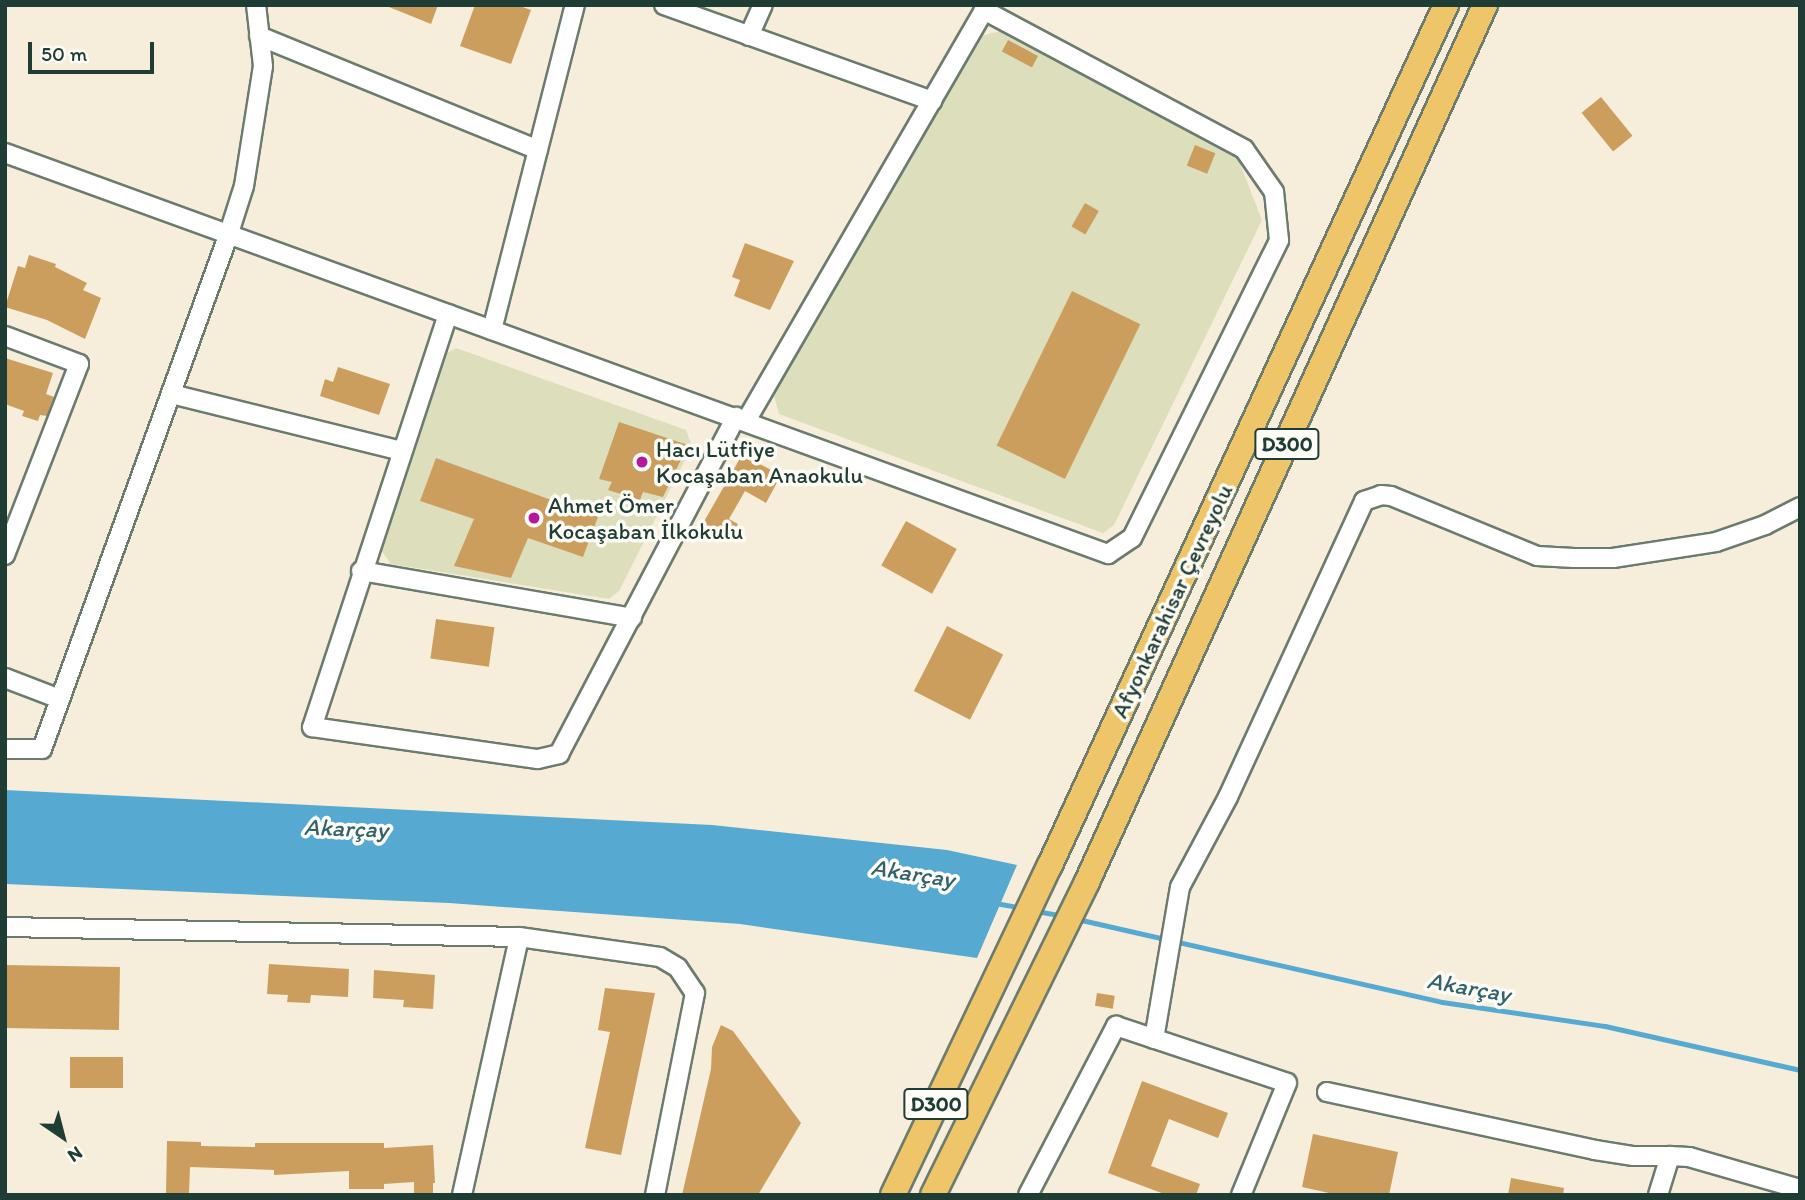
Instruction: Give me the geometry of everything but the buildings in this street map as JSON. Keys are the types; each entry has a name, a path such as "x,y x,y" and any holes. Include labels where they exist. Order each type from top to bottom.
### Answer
{"highway":[{"name":"Afyonkarahisar Çevreyolu","path":"893,1195 1050,865 1446,5"},
{"name":"Afyonkarahisar Çevreyolu","path":"933,1195 1087,882 1485,5"}],"street":[{"path":"5,749 42,750 228,236 244,186 263,66 256,5"},
{"path":"492,330 575,5"},
{"path":"664,5 932,102"},
{"path":"749,36 763,5"},
{"path":"5,153 228,236 448,314 741,419 1108,554 1132,538 1279,240 1274,192 1244,149 985,8 932,102 741,419 564,747 550,758 312,727 361,571 448,314"},
{"path":"259,36 538,149"},
{"path":"5,336 79,364 5,555"},
{"path":"171,394 402,451"},
{"path":"1154,1039 1180,887 1228,797 1359,508 1371,497 1391,496 1537,556 1574,558 1613,558 1716,542 1765,525 1800,507"},
{"path":"361,571 632,618"},
{"path":"5,678 60,699"},
{"path":"5,927 519,937 649,954 669,962 691,984 695,993 655,1195"},
{"path":"462,1195 519,937"},
{"path":"1028,1195 1116,1026 1287,1083 1241,1195"},
{"path":"1327,1092 1595,1150 1634,1156 1689,1157 1800,1189"},
{"path":"1658,1195 1670,1156"}],"shaded area":[{"path":"1001,31 1238,159 1262,220 1114,525 1103,533 779,414 773,392 981,36"},
{"path":"456,348 686,430 692,446 619,591 609,599 391,564 379,547 442,356"}],"water":[{"path":"5,790 712,825 947,850 1017,865 977,958 740,924 449,903 5,884"}],"waterway":[{"name":"Akarçay","path":"995,903 1023,908"},
{"name":"Akarçay","path":"1036,911 1064,916"},
{"name":"Akarçay","path":"1077,919 1442,1002 1605,1026 1800,1070"}],"place":[{"name":"Hacı Lütfiye Kocaşaban Anaokulu","path":"642,462"},
{"name":"Ahmet Ömer Kocaşaban İlkokulu","path":"534,518"}]}
